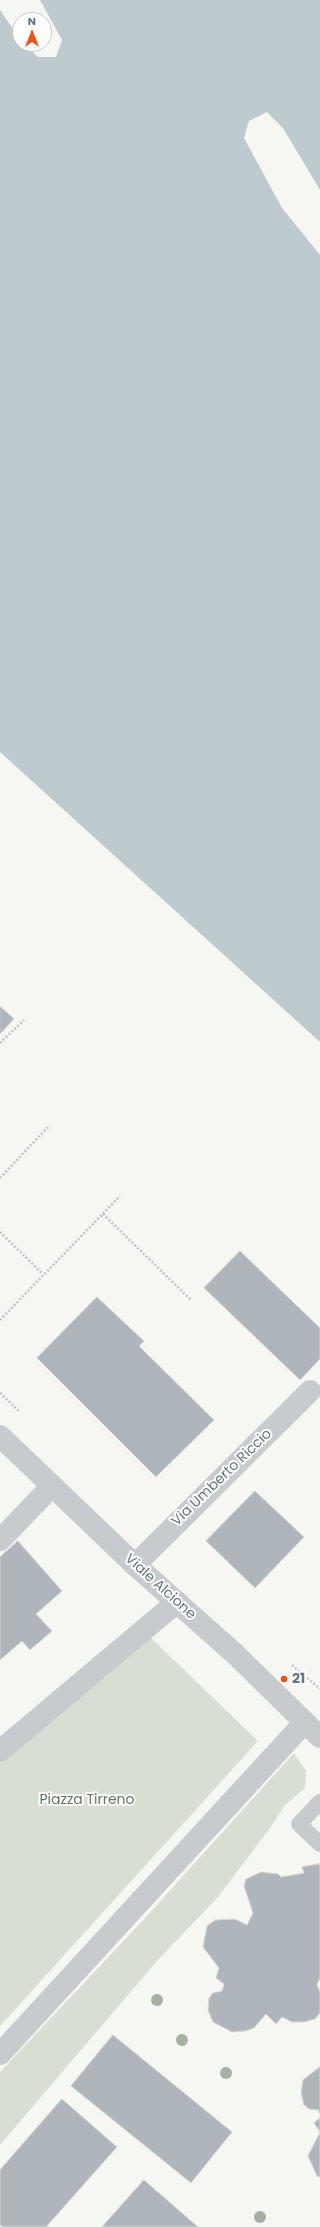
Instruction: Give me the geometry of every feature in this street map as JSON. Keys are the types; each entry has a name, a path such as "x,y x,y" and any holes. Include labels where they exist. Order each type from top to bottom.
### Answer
{"street":[{"name":"Via Umberto Riccio","path":"134,1565 310,1391"},
{"name":"Viale Alcione","path":"0,1436 134,1565 235,1654 312,1730"},
{"path":"0,1540 52,1486"},
{"path":"0,1750 177,1602"},
{"path":"0,2054 312,1730"}],"lane":[{"path":"320,1802 299,1824 320,1844"}],"path":[{"path":"0,1043 24,1020"},
{"path":"0,1178 48,1127"},
{"path":"0,1320 120,1196"},
{"path":"103,1214 192,1300"},
{"path":"0,1232 44,1274"}],"green space":[{"name":"Piazza Tirreno","path":"147,1634 258,1741 0,2026 0,1760"},
{"path":"294,1753 306,1771 305,1788 285,1805 270,1828 218,1897 156,1962 0,2145 0,2072 146,1917"}],"shaded area":[{"path":"0,0 320,0 320,1042 0,752"}],"pier":[{"path":"0,0 40,0 47,12 12,12 12,27 0,10"},
{"path":"52,22 62,40 56,57 38,57 33,52 52,52"},
{"path":"267,112 283,128 320,190 320,255 282,208 244,138 249,121"}],"building":[{"path":"0,1006 14,1019 0,1034"},
{"path":"240,1251 320,1328 320,1359 300,1380 204,1288"},
{"path":"97,1297 144,1341 139,1346 214,1420 156,1477 37,1358"},
{"path":"255,1491 304,1537 255,1588 206,1541"},
{"path":"18,1541 62,1591 36,1614 52,1631 30,1650 22,1641 0,1660 0,1557"},
{"path":"320,1864 320,1978 317,1985 320,1992 320,2013 315,2019 304,2022 292,2022 282,2017 276,2024 266,2014 254,2028 245,2031 232,2032 213,2022 208,2010 209,1998 213,1993 222,1991 224,1984 216,1978 219,1968 203,1947 207,1926 215,1920 235,1919 247,1925 253,1913 244,1886 246,1879 261,1872 278,1874 281,1877 304,1873 302,1867"},
{"path":"113,2035 232,2132 191,2183 71,2086"},
{"path":"320,2067 320,2114 318,2110 309,2109 304,2105 301,2093 303,2080"},
{"path":"62,2099 117,2147 46,2227 3,2227 0,2225 0,2170"},
{"path":"320,2118 320,2132 314,2123"},
{"path":"320,2133 320,2177 317,2176 308,2156"},
{"path":"144,2180 198,2227 102,2227"}],"place":[{"name":"21","path":"284,1679"}]}
